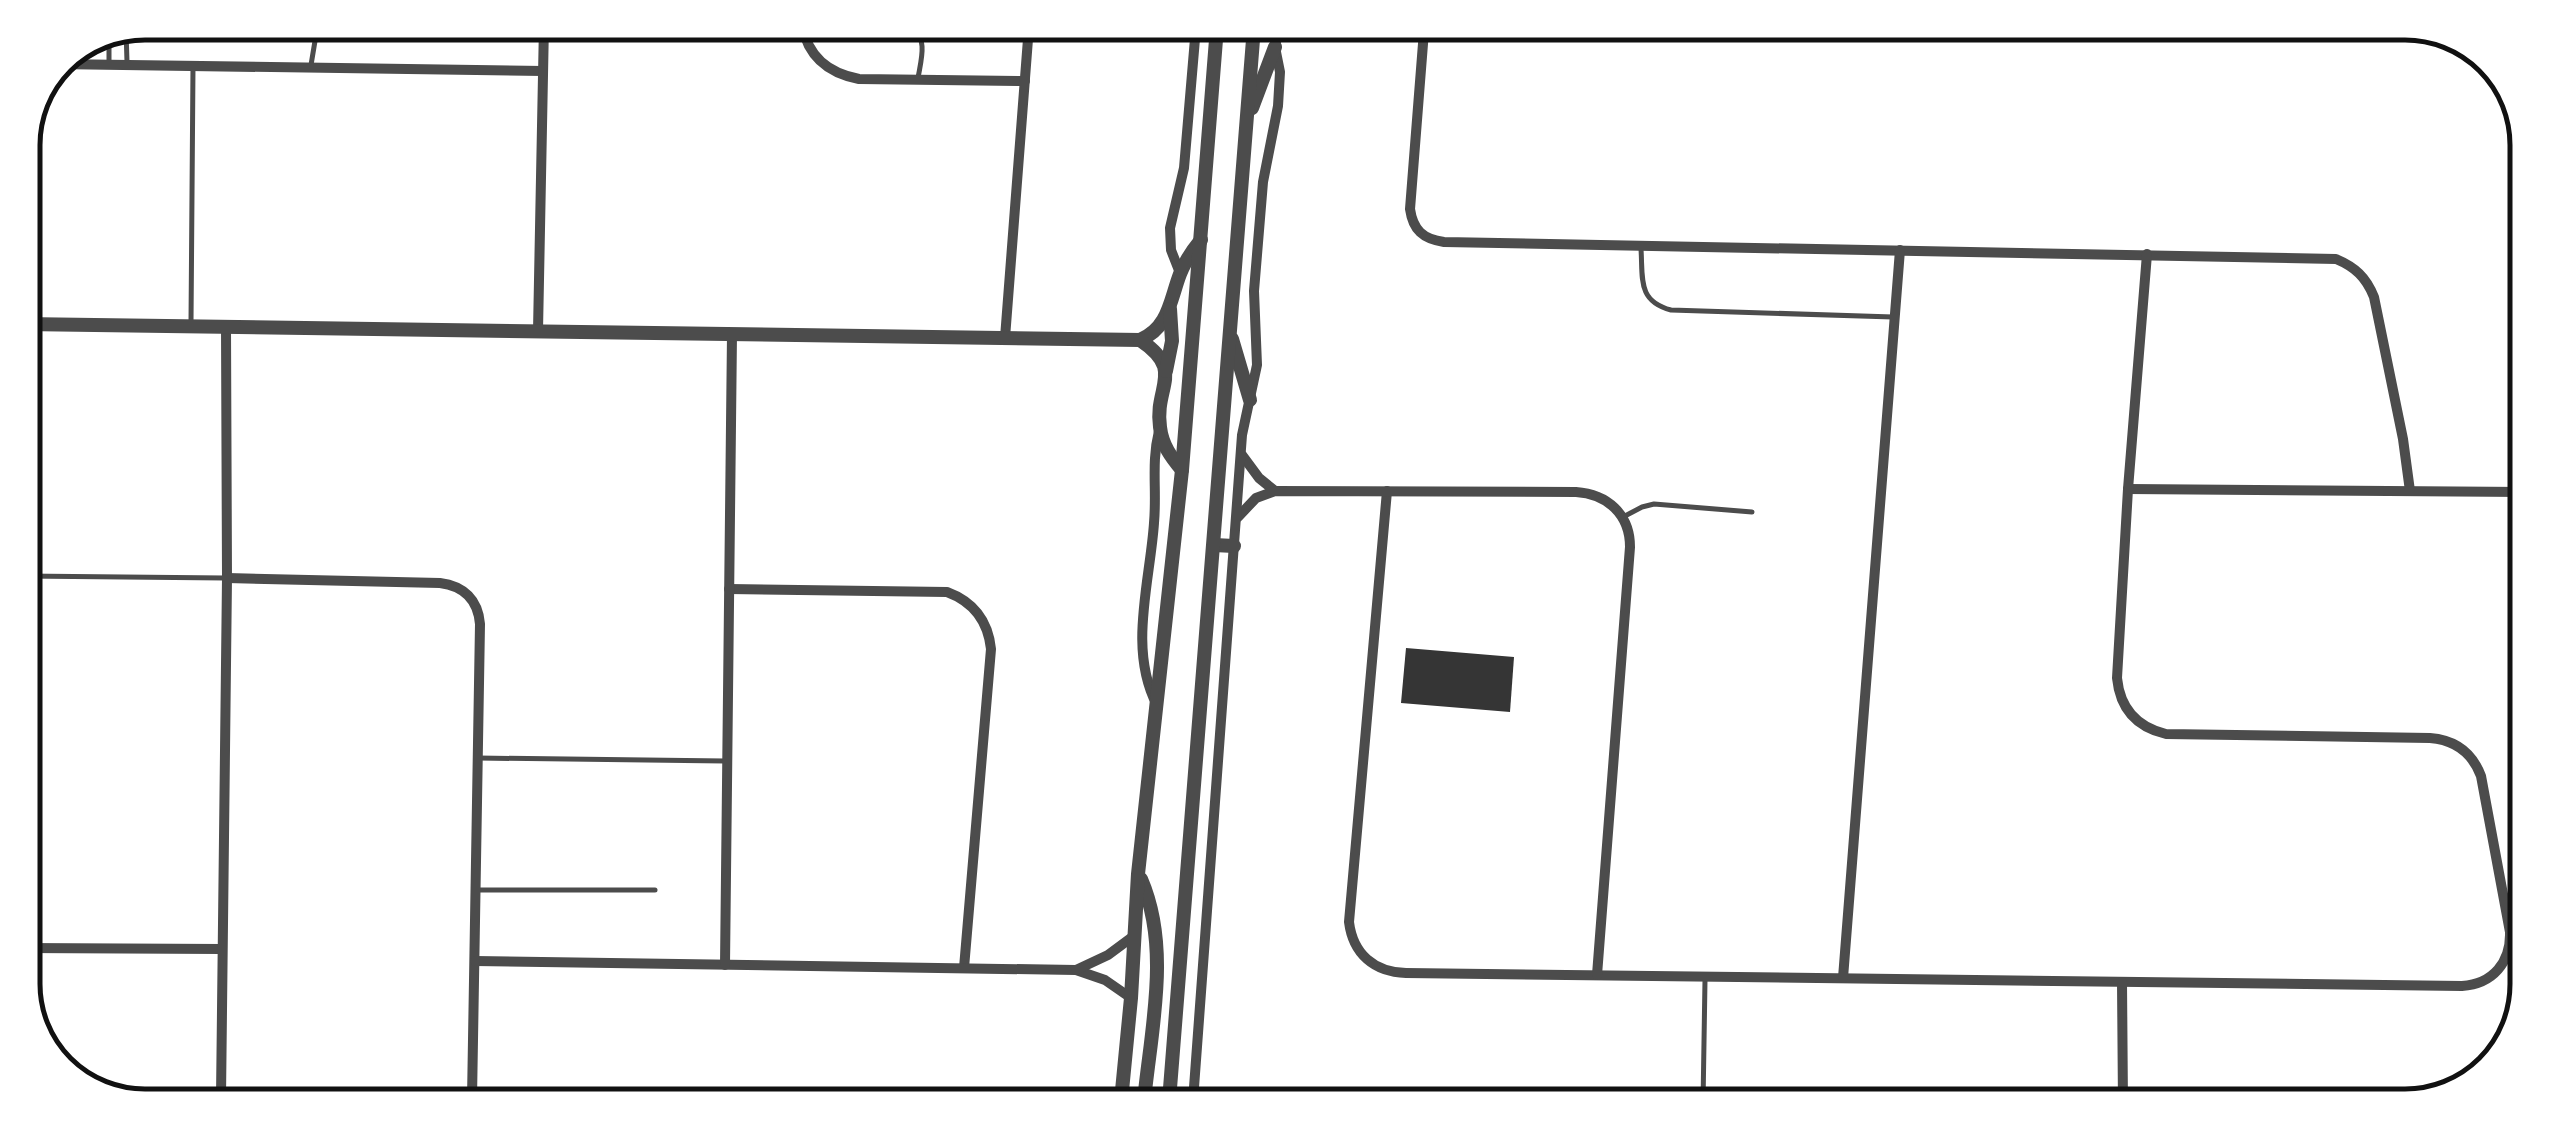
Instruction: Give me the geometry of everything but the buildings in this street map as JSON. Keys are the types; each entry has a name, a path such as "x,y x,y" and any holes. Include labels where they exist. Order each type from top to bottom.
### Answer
{"street":[{"path":"538,331 544,40"},
{"path":"805,40 812,54 841,76 1025,81"},
{"path":"1005,338 1028,40"},
{"path":"1180,273 1171,250 1170,228 1184,168 1195,40"},
{"path":"1122,1089 1138,874 1182,470 1216,40"},
{"path":"1170,1089 1253,40"},
{"path":"1245,127 1277,40"},
{"path":"1418,40 1410,208 1418,231 1430,240 2336,259 2361,274 2374,297 2404,439 2410,491"},
{"path":"1193,1089 1242,434 1257,364 1254,291 1263,182 1280,89 1276,48"},
{"path":"79,64 543,71"},
{"path":"40,324 1140,340 1158,329 1170,308 1180,273 1201,240"},
{"path":"1844,978 1900,250"},
{"path":"1387,491 1349,922 1355,945 1371,964 1394,972 2472,986 2482,982 2505,962 2510,942 2481,776 2470,756 2452,742 2430,738 2166,734 2134,719 2121,700 2117,678 2128,490 2148,254"},
{"path":"1170,308 1172,341 1159,418 1168,452 1182,470"},
{"path":"220,1089 226,327"},
{"path":"1229,330 1250,400"},
{"path":"724,964 732,334"},
{"path":"1140,340 1160,356 1166,371"},
{"path":"1157,705 1146,679 1142,647 1154,522 1154,461 1160,430"},
{"path":"1242,454 1259,478 1275,491"},
{"path":"2128,490 2510,492"},
{"path":"1237,520 1248,504 1275,491 1587,492 1608,501 1623,517 1630,547 1597,975"},
{"path":"1214,545 1234,546"},
{"path":"227,578 440,583 458,587 476,606 480,624 472,1089"},
{"path":"730,588 947,592 970,604 986,624 991,649 964,968"},
{"path":"1138,874 1152,907 1158,960 1145,1089"},
{"path":"1076,970 1108,956 1136,934"},
{"path":"40,948 222,950"},
{"path":"475,960 1076,970 1105,980 1131,998"},
{"path":"2122,982 2123,1089"}],"lane":[{"path":"311,68 315,40"},
{"path":"918,80 922,40"},
{"path":"127,42 128,65"},
{"path":"108,65 109,47"},
{"path":"191,326 193,66"},
{"path":"1641,246 1645,294 1653,303 1671,310 1896,317"},
{"path":"1623,517 1654,504 1752,512"},
{"path":"40,576 227,578"},
{"path":"478,758 727,761"},
{"path":"476,890 655,890"},
{"path":"1702,1089 1705,976"}]}
